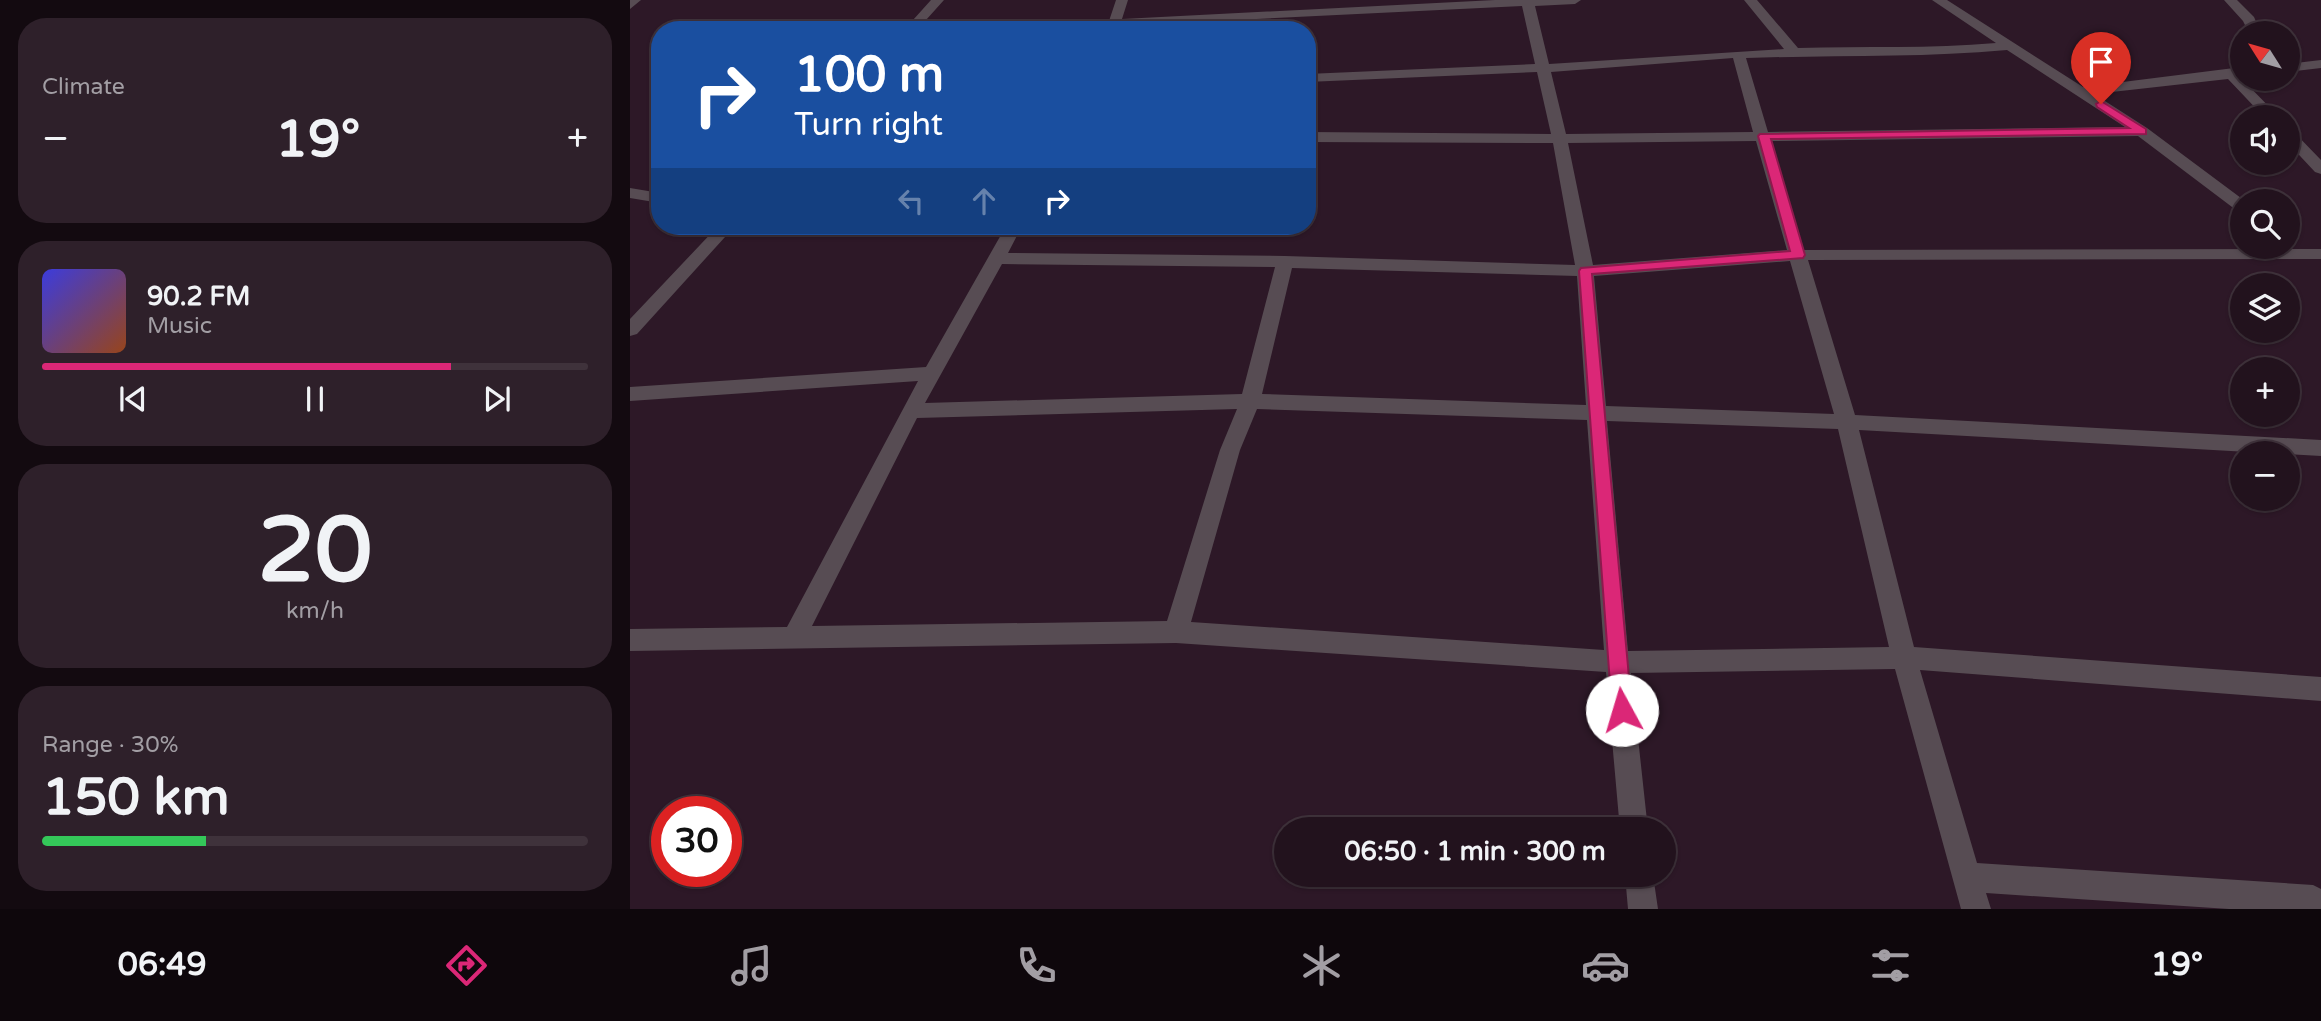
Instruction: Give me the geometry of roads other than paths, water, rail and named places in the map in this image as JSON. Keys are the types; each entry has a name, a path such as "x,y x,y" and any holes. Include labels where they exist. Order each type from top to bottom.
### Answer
{"street":[{"path":"630,5 635,0"},
{"path":"918,21 938,0"},
{"path":"1115,21 1122,0"},
{"path":"1163,21 1575,0"},
{"path":"1750,0 1794,52"},
{"path":"1938,0 2142,131 2230,198"},
{"path":"2230,0 2249,21"},
{"path":"1528,2 1560,139 1586,271 1617,662 1633,817"},
{"path":"1316,78 1544,68 1738,54 1877,50 1940,52 2012,46"},
{"path":"1738,54 1847,423 1903,658 1976,909"},
{"path":"2300,66 2321,64"},
{"path":"2081,91 2230,73"},
{"path":"2252,91 2263,105"},
{"path":"1316,137 1560,139 2142,131"},
{"path":"2300,147 2321,169"},
{"path":"630,193 651,196"},
{"path":"630,330 719,235"},
{"path":"794,637 911,411 1009,235"},
{"path":"996,258 1285,262 1586,271 1798,255 2321,254"},
{"path":"1176,632 1230,450 1250,401 1285,262"},
{"path":"630,394 933,373"},
{"path":"911,411 1250,401 1847,423 2321,448"},
{"path":"630,640 1176,632 1617,662 1903,658 2321,689"},
{"path":"1967,877 2313,900"},
{"path":"1640,887 1643,909"}]}
